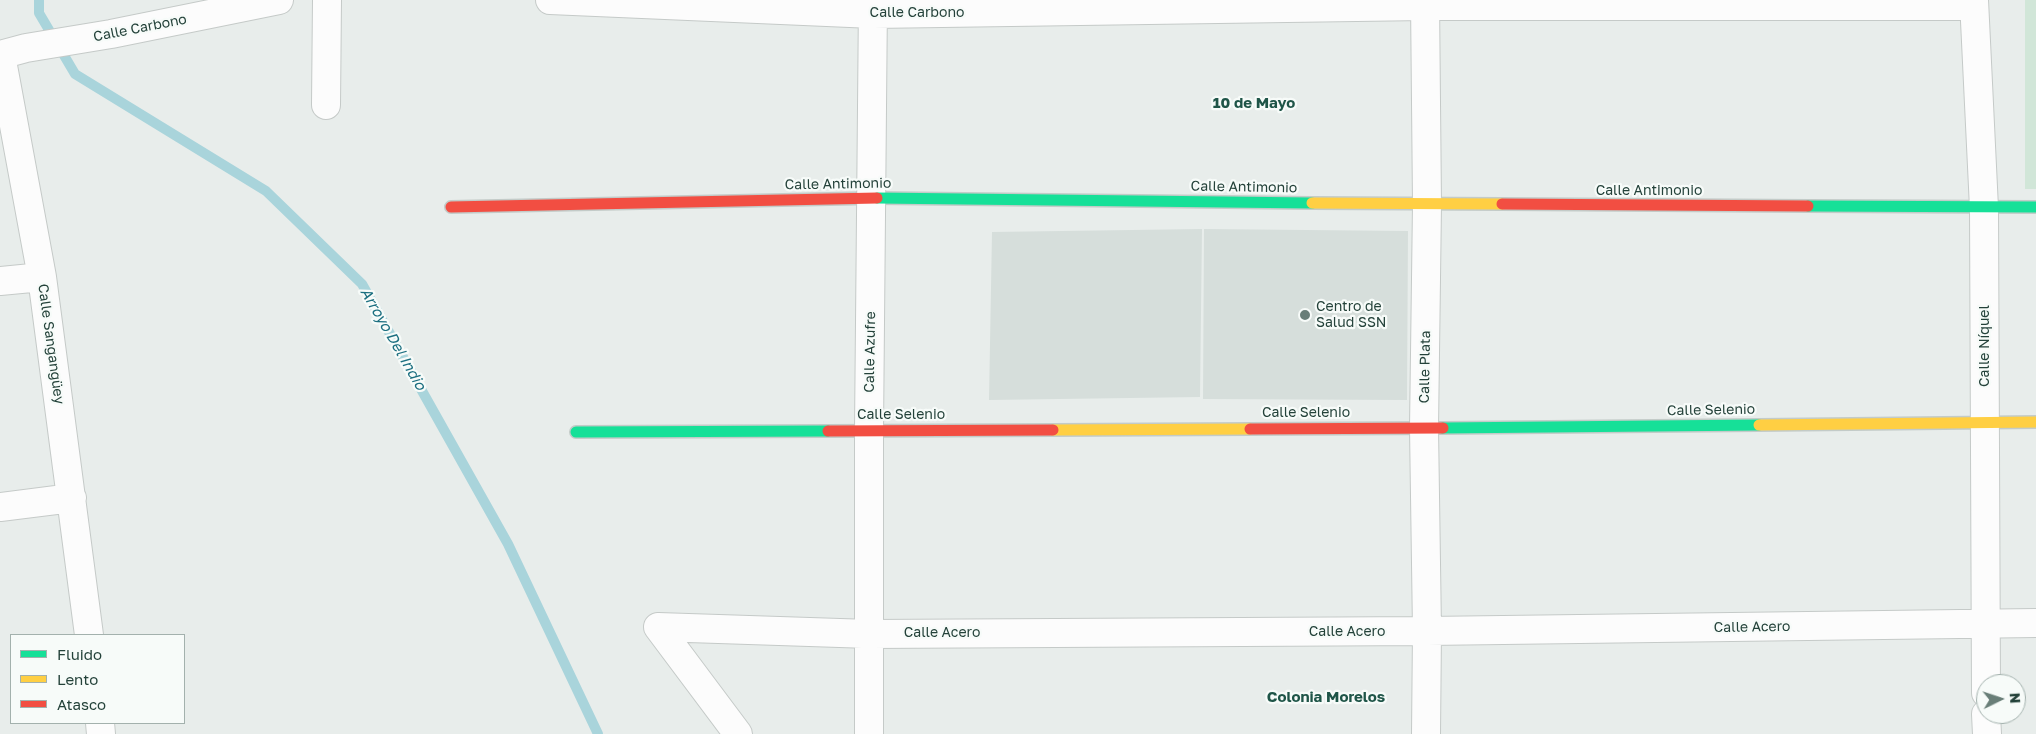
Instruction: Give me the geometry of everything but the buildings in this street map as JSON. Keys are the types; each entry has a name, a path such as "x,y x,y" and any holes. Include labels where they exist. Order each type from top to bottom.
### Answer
{"street":[{"name":"Calle Carbono","path":"9,52 111,34 279,0"},
{"path":"326,105 327,0"},
{"name":"Calle Carbono","path":"550,0 873,7 1425,3 1974,3"},
{"name":"Calle Plata","path":"1425,3 1427,204 1424,428 1427,632 1426,734"},
{"name":"Calle Níquel","path":"1974,3 1984,208 1986,674"},
{"name":"Calle Azufre","path":"869,734 869,430 873,7"},
{"name":"Calle Sangangüey","path":"9,52 42,276 89,634"},
{"name":"Calle Antimonio","path":"451,207 872,198 2036,208"},
{"path":"0,281 42,276"},
{"name":"Calle Selenio","path":"576,432 1424,428 2036,422"},
{"path":"0,507 72,498"},
{"name":"Calle Acero","path":"738,734 658,627 870,634 1427,632 2036,623"}],"shaded area":[{"path":"1202,229 1200,397 989,400 992,232"},
{"name":"Centro de Salud SSN","path":"1204,229 1408,231 1407,400 1203,399"}],"green space":[{"path":"2025,0 2036,0 2036,189 2025,189"}],"waterway":[{"name":"Arroyo Del Indio","path":"39,0 39,13 75,74 266,191 362,284 508,544 598,734"}],"traffic: fast":[{"path":"877,198 1312,203"},
{"path":"1808,206 2036,207"},
{"path":"1443,428 1759,425"},
{"path":"576,432 828,431"}],"traffic: slow":[{"path":"1312,203 1502,204"},
{"path":"1759,425 2036,422"},
{"path":"1053,430 1250,429"}],"traffic: jam":[{"path":"451,207 877,198"},
{"path":"1502,204 1808,206"},
{"path":"1250,429 1443,428"},
{"path":"828,431 1053,430"}],"place":[{"name":"Centro de Salud SSN","path":"1305,315"}],"district":[{"name":"10 de Mayo","path":"1254,103"},
{"name":"Colonia Morelos","path":"1326,697"}]}
